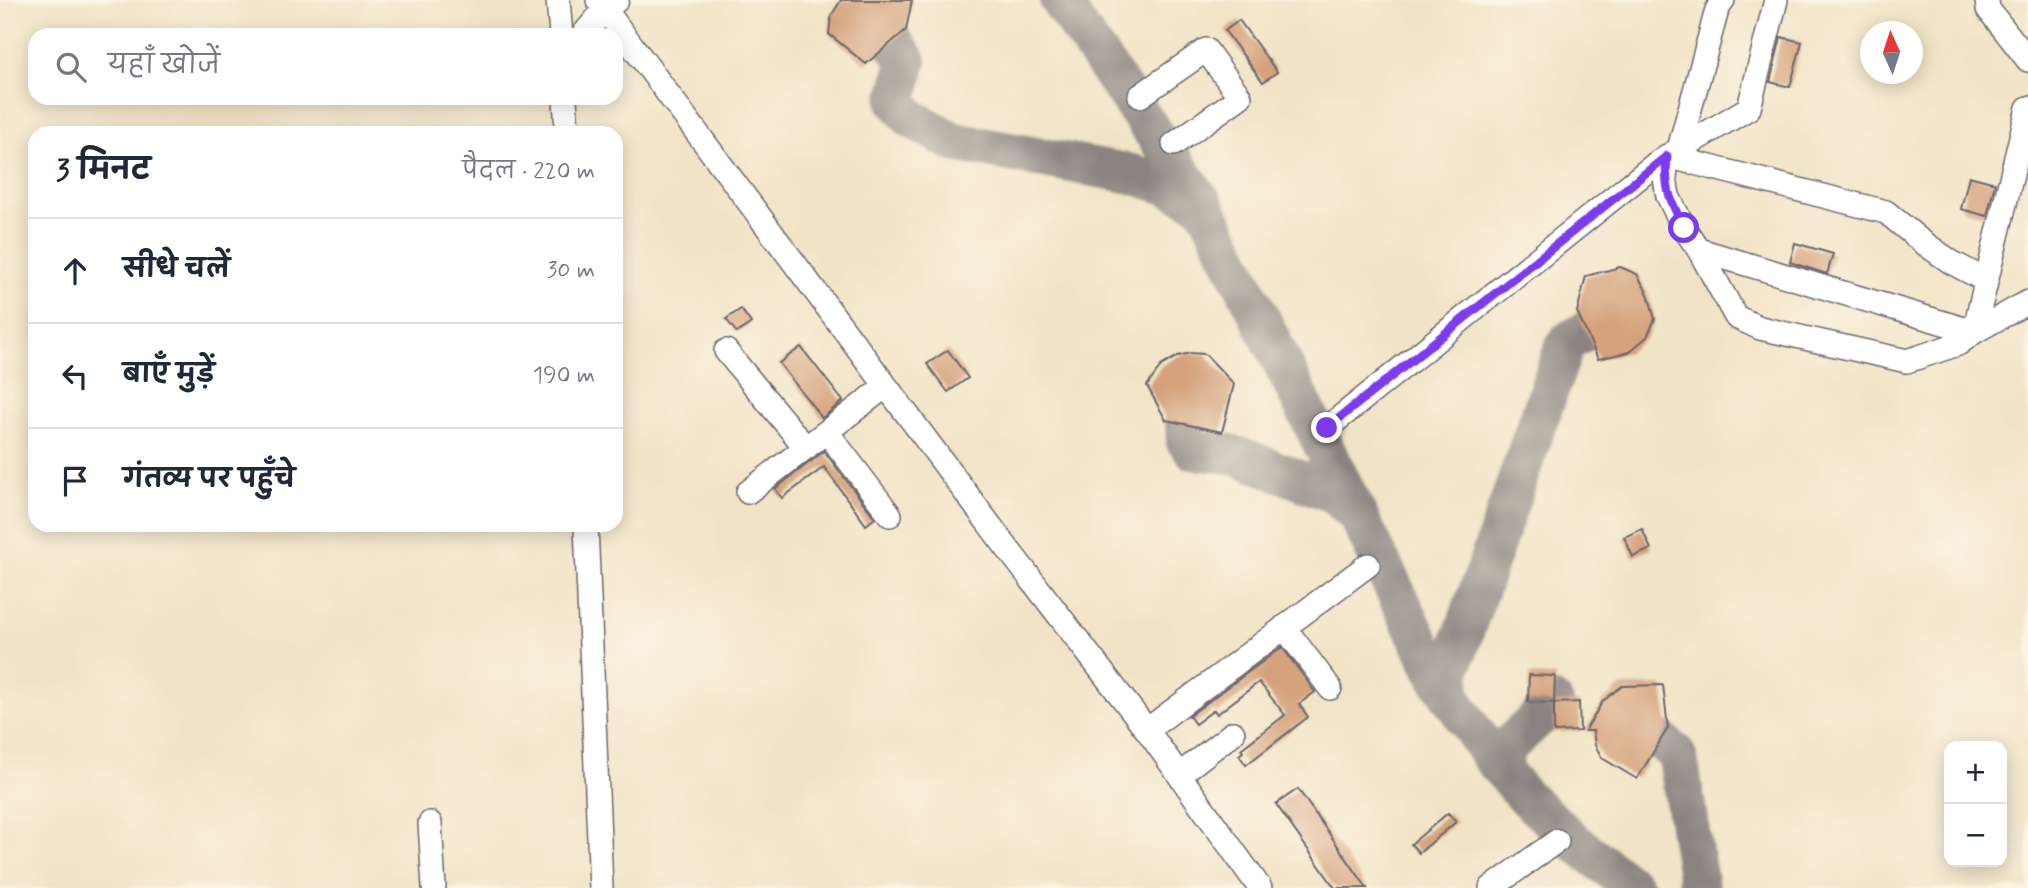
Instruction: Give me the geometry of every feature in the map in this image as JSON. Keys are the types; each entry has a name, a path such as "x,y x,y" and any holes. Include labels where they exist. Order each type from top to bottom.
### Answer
{"lane":[{"path":"558,0 560,28"},
{"path":"1723,0 1717,10 1665,178 1668,196 1684,228 1737,317 1760,328 1907,360 1958,344 1973,332 2028,302"},
{"path":"1327,428 1673,153 1749,108 1776,0"},
{"path":"1987,0 1988,9 2028,60"},
{"path":"588,28 607,3 886,386 1147,730 1260,888"},
{"path":"1140,96 1206,50 1240,97 1174,144"},
{"path":"565,105 567,126"},
{"path":"1973,332 2028,108"},
{"path":"1673,153 1886,212 1920,241 1985,280"},
{"path":"1699,250 1973,332"},
{"path":"726,351 806,448"},
{"path":"748,492 886,386"},
{"path":"827,432 890,515"},
{"path":"586,532 601,888"},
{"path":"1147,730 1368,565"},
{"path":"1284,627 1330,688"},
{"path":"1179,775 1233,733"},
{"path":"430,823 434,888"},
{"path":"1506,884 1557,841"}],"building":[{"path":"841,0 912,0 906,30 866,64 829,34 831,16"},
{"path":"1239,20 1277,72 1263,82 1225,31"},
{"path":"1781,37 1802,42 1790,87 1770,82"},
{"path":"1969,176 1995,183 1987,216 1961,209"},
{"path":"1795,243 1833,254 1827,274 1790,262"},
{"path":"1620,267 1637,274 1648,294 1655,319 1647,337 1629,352 1598,359 1577,312 1586,276"},
{"path":"741,309 751,323 737,333 726,319"},
{"path":"801,347 843,401 822,418 779,363"},
{"path":"948,350 968,378 948,392 927,364"},
{"path":"1190,353 1205,354 1234,384 1222,432 1166,420 1147,386 1161,366 1178,356"},
{"path":"824,451 875,518 866,525 824,467 782,498 775,489"},
{"path":"1642,529 1651,549 1633,557 1624,537"},
{"path":"1282,647 1315,692 1299,704 1308,717 1246,765 1239,755 1243,752 1241,749 1285,715 1259,682 1217,714 1214,710 1195,724 1189,716"},
{"path":"1529,675 1555,676 1554,703 1528,702"},
{"path":"1663,685 1668,728 1637,779 1602,758 1595,745 1593,731 1585,731 1603,701 1622,686"},
{"path":"1579,702 1580,731 1554,732 1554,703"},
{"path":"1298,789 1367,888 1335,888 1276,804"},
{"path":"1448,813 1456,822 1419,853 1411,844"}],"taxiway":[{"path":"1059,0 1204,204 1438,678 1491,757 1523,795 1575,842 1634,888"},
{"path":"893,41 907,61 897,101 911,118 954,142 1132,174 1166,185 1201,203"},
{"path":"1450,696 1451,669 1562,353 1567,342 1586,331"},
{"path":"1185,424 1186,441 1194,450 1230,454 1333,493 1355,513"},
{"path":"1504,772 1503,754 1508,746 1554,703"},
{"path":"1660,740 1676,754 1679,764 1699,888"}],"route":[{"path":"1327,428 1667,156 1665,178 1668,196 1684,228"}]}
